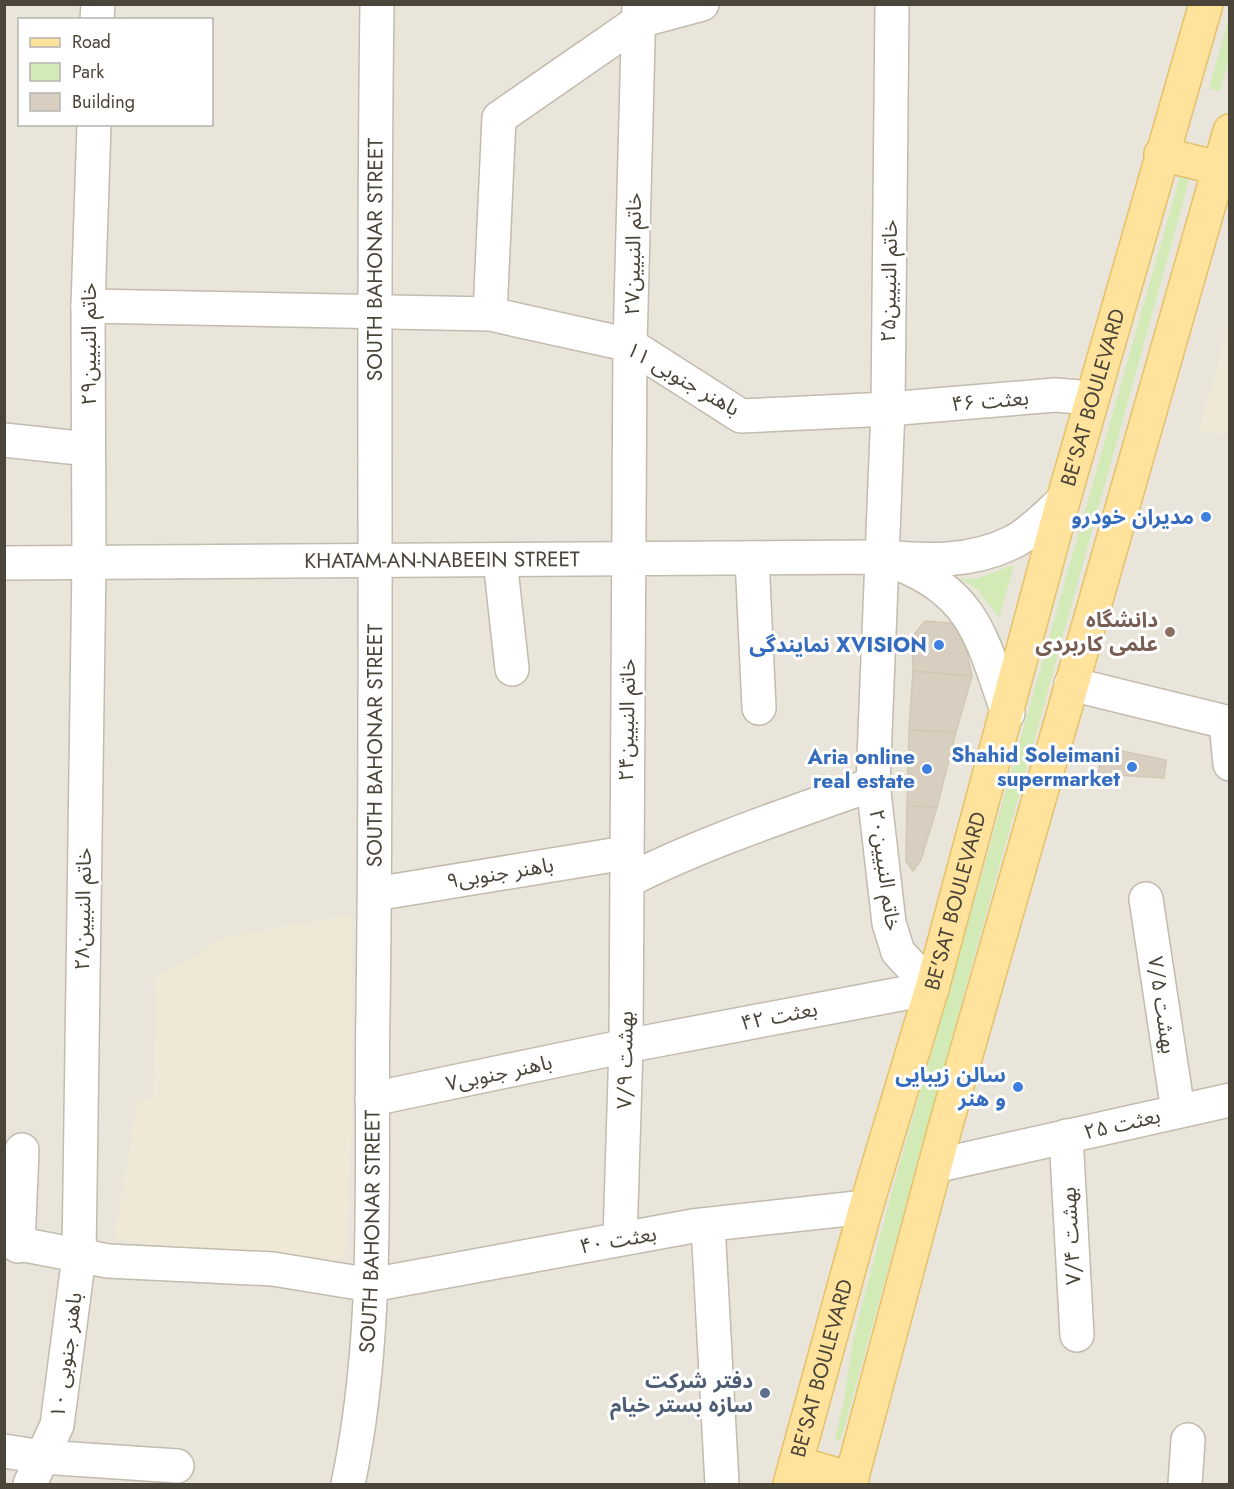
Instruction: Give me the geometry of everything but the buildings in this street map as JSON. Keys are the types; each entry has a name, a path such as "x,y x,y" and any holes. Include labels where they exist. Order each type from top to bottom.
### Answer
{"main road":[{"name":"BE'SAT BOULEVARD","path":"793,1474 866,1207 932,988 1008,713 1063,501 1206,4"},
{"path":"793,1474 851,1482 934,1166 1071,684 1224,168 1230,131"},
{"path":"1161,154 1224,168"}],"street":[{"name":"SOUTH BAHONAR STREET","path":"348,1485 361,1424 371,1285 375,894 373,311 377,4"},
{"path":"490,314 499,118 639,13 702,4"},
{"name":"خاتم النبیین۲۵","path":"881,557 888,409 892,4"},
{"name":"خاتم النبیین۲۷","path":"630,560 630,345 639,13"},
{"name":"خاتم النبیین۲۹","path":"89,563 88,306 94,126"},
{"name":"باهنر جنوبی ۱۱","path":"88,306 490,314 630,345 741,416 888,409"},
{"name":"بعثت ۴۶","path":"888,409 1055,395 1092,398"},
{"path":"4,440 88,449"},
{"name":"KHATAM-AN-NABEEIN STREET","path":"4,563 881,557 931,561 992,550 1015,542 1063,501"},
{"path":"881,557 927,575 955,597 971,619 984,647 1008,713"},
{"name":"خاتم النبیین۲۰","path":"881,557 873,784 890,923 898,952 932,988"},
{"path":"752,558 759,708"},
{"path":"500,560 512,669"},
{"name":"خاتم النبیین۲۴","path":"626,867 630,560"},
{"name":"خاتم النبیین۲۸","path":"79,1256 89,563"},
{"path":"1071,684 1228,723 1230,764"},
{"name":"باهنر جنوبی۹","path":"375,894 662,863 873,784"},
{"name":"بهشت ۷/۹","path":"620,1239 626,1046 626,867"},
{"name":"بهشت ۷/۵","path":"1146,899 1178,1111"},
{"name":"بعثت ۴۲","path":"626,1046 932,988"},
{"name":"باهنر جنوبی۷","path":"372,1099 626,1046"},
{"name":"بعثت ۲۵","path":"934,1166 1230,1100"},
{"name":"بهشت ۷/۴","path":"1066,1136 1077,1335"},
{"path":"11,1244 22,1150"},
{"name":"بعثت ۴۰","path":"11,1244 108,1261 273,1269 371,1285 708,1225 866,1207"},
{"path":"708,1225 722,1485"},
{"name":"باهنر جنوبی ۱۰","path":"36,1471 57,1425 79,1256"},
{"path":"1185,1485 1188,1440"},
{"path":"4,1451 36,1471 177,1466"}],"shaded area":[{"path":"5,5 1229,5 1229,1484 5,1484"},
{"path":"1229,325 1229,434 1199,430"},
{"path":"352,915 352,1117 346,1252 333,1267 114,1239 138,1098 153,1098 156,977 227,937"}],"green space":[{"path":"1229,18 1229,58 1220,91 1209,88"},
{"path":"1181,173 1187,175 1189,180 841,1439 837,1441 835,1438 844,1401 854,1336 891,1195"},
{"path":"1014,565 999,618 979,591 960,578 975,579"}],"place":[{"name":"مدیران خودرو","path":"1206,517"},
{"name":"دانشگاه علمی کاربردی","path":"1170,632"},
{"name":"نمایندگی XVISION","path":"939,645"},
{"name":"Shahid Soleimani supermarket","path":"1132,767"},
{"name":"Aria online real estate","path":"927,769"},
{"name":"سالن زیبایی و هنر","path":"1018,1087"},
{"name":"دفتر شرکت سازه بستر خیام","path":"765,1393"}]}
